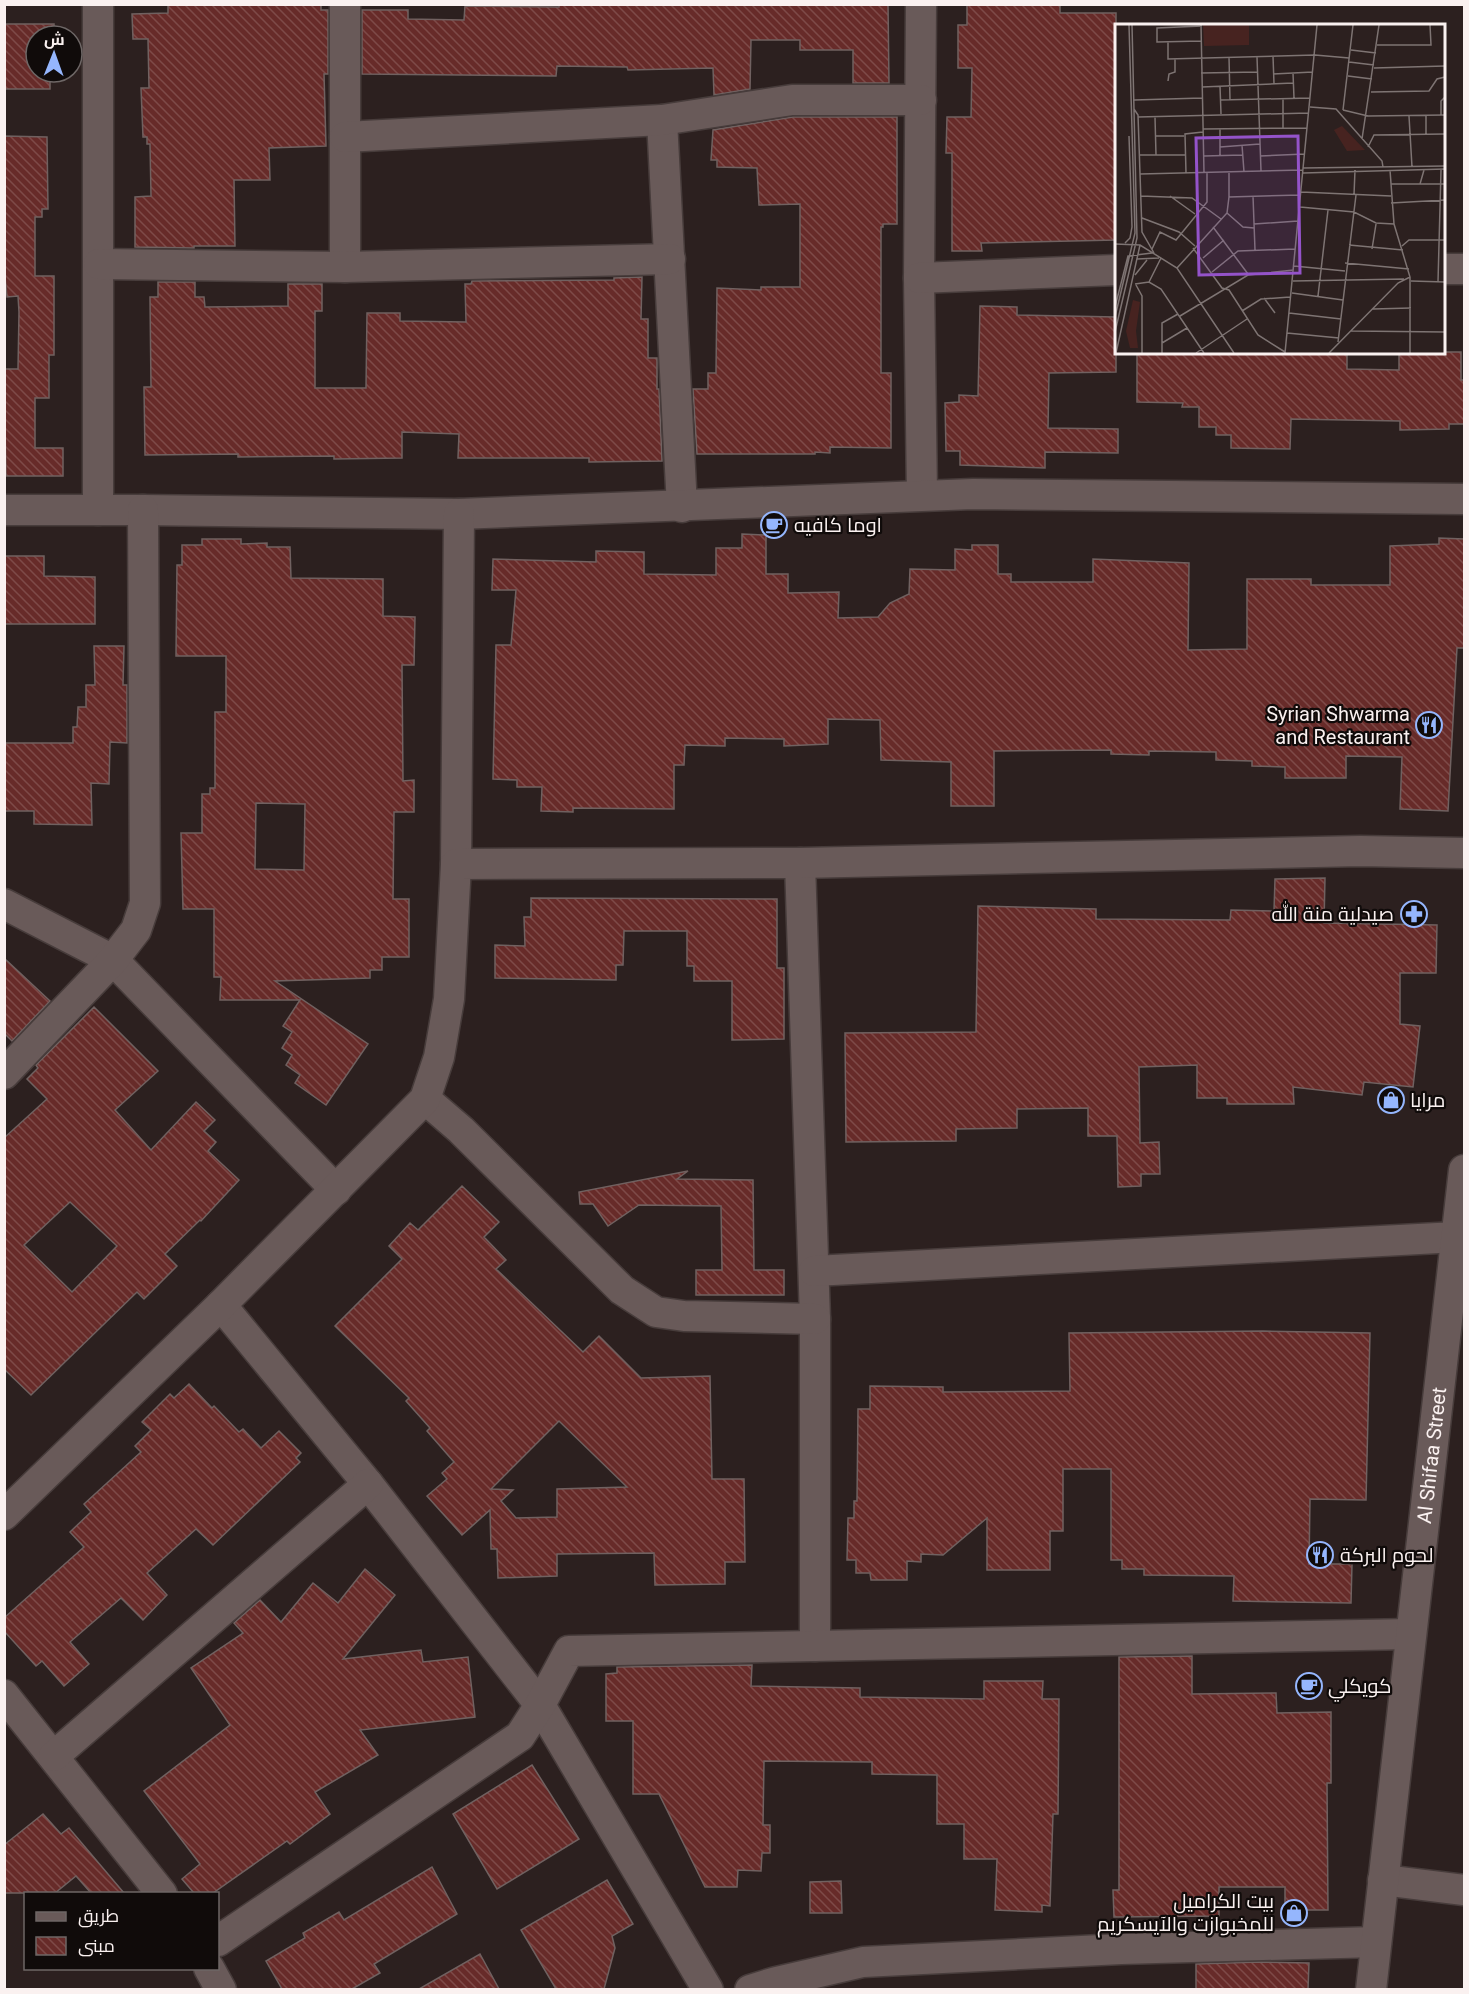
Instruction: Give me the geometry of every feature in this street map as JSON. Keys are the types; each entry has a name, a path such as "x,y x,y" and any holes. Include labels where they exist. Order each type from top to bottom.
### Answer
{"street":[{"path":"98,4 98,510"},
{"path":"345,4 345,267"},
{"path":"921,4 922,495"},
{"path":"345,137 662,120 792,100 921,100"},
{"path":"662,120 682,507"},
{"path":"99,264 345,267 670,259"},
{"path":"1445,269 1464,269"},
{"path":"920,278 1115,270"},
{"path":"4,510 459,514 985,494 1464,499"},
{"path":"4,1074 113,960 136,930 145,903 143,510"},
{"path":"4,1515 221,1305 425,1099 438,1057 449,999 456,864 459,514"},
{"path":"456,864 800,863 1348,851 1464,854"},
{"path":"800,863 815,1319 814,1646"},
{"path":"4,904 113,960 336,1190"},
{"path":"425,1099 461,1130 622,1290 656,1312 684,1316 815,1319"},
{"name":"Al Shifaa Street","path":"1371,1989 1464,1170"},
{"path":"814,1271 1457,1237"},
{"path":"221,1305 368,1484 540,1705 708,1989"},
{"path":"54,1756 368,1484"},
{"path":"219,1940 520,1736 540,1705 569,1651 1411,1634"},
{"path":"4,1695 161,1892"},
{"path":"1383,1880 1464,1890"},
{"path":"750,1989 863,1962 1121,1949 1376,1942"},
{"path":"210,1970 221,1989"}],"building":[{"path":"168,4 321,4 321,10 328,10 328,74 324,74 326,146 269,148 270,180 234,180 235,246 135,247 135,197 151,196 150,144 147,144 147,137 143,137 141,88 149,88 148,39 133,39 132,14 168,13"},
{"path":"559,4 888,4 889,83 853,83 853,50 800,50 800,40 751,40 750,89 714,95 713,68 628,70 627,67 557,66 556,76 362,74 362,10 408,10 408,19 464,20 465,6 559,7"},
{"path":"967,4 1060,4 1060,13 1116,13 1115,240 981,243 982,251 952,251 952,153 946,153 947,117 971,117 972,68 958,68 958,25 967,25"},
{"path":"4,24 24,24 24,84 50,84 50,89 4,89"},
{"path":"793,117 897,117 897,224 883,224 881,227 881,373 891,373 891,448 830,447 830,453 815,452 815,454 697,454 693,389 708,389 708,373 716,373 717,288 761,290 761,287 800,287 800,204 759,205 757,168 717,167 717,160 711,160 713,130"},
{"path":"4,136 47,137 48,209 42,209 42,217 35,217 35,276 54,276 54,355 49,355 49,398 35,398 35,448 63,448 63,476 6,476 4,369 18,369 19,312 18,296 7,297 4,267"},
{"path":"642,277 641,319 648,319 648,358 657,358 662,461 589,462 589,458 458,458 459,434 402,432 402,458 238,457 238,454 145,455 144,387 151,387 150,297 158,297 158,282 195,282 195,297 204,297 205,307 288,306 288,284 322,284 322,311 315,311 315,388 366,388 367,313 400,313 400,321 466,322 465,284 471,284 472,281 614,280 614,278"},
{"path":"980,306 1017,307 1017,315 1115,317 1116,372 1049,373 1048,428 1118,429 1118,453 1045,452 1045,468 960,465 960,451 946,451 945,403 959,402 959,395 978,396"},
{"path":"1461,352 1461,380 1464,380 1464,424 1449,424 1449,429 1400,430 1400,421 1291,419 1290,449 1231,448 1231,435 1216,435 1216,427 1199,427 1199,407 1182,407 1183,403 1137,402 1137,354 1347,354 1347,369 1399,370 1399,354"},
{"path":"742,534 766,535 766,574 788,574 788,593 839,592 838,618 878,617 890,603 909,594 910,569 955,570 955,549 972,550 972,545 998,545 998,574 1011,574 1011,582 1093,582 1093,559 1189,563 1188,650 1247,649 1247,579 1311,579 1311,585 1390,585 1390,546 1439,544 1439,538 1464,539 1464,648 1457,648 1448,811 1400,809 1402,757 1346,756 1346,778 1285,778 1285,767 1252,766 1252,761 1216,760 1216,752 1149,751 1149,755 1111,754 1111,750 994,751 994,806 951,806 951,762 881,760 880,720 828,719 828,744 784,746 784,739 725,738 725,746 685,745 684,765 674,765 674,809 573,808 573,812 541,811 542,787 517,787 517,780 493,779 496,645 511,645 516,590 492,590 493,559 596,562 596,551 644,552 644,574 716,575 716,548 742,548"},
{"path":"202,539 241,539 241,544 267,543 267,547 290,547 291,578 383,579 383,616 415,617 414,665 402,665 403,781 414,780 414,812 394,812 393,899 409,899 409,957 382,957 382,970 370,970 370,978 275,981 368,1044 326,1105 295,1083 300,1075 286,1065 292,1055 282,1048 292,1032 283,1026 300,1000 220,1000 221,977 214,977 214,909 183,909 181,833 202,833 202,794 210,794 210,788 215,788 215,712 226,712 226,656 176,656 177,565 182,565 182,545 202,545","holes":["256,803 305,804 304,870 255,869"]},
{"path":"4,556 44,556 44,576 95,577 95,624 4,624"},
{"path":"94,646 124,646 123,685 127,685 127,743 110,742 109,784 91,783 92,825 34,824 34,811 4,811 4,743 73,743 73,727 77,727 78,707 86,707 86,685 95,685"},
{"path":"1325,878 1324,923 1437,925 1436,973 1400,973 1400,1024 1420,1026 1413,1087 1364,1082 1362,1095 1293,1087 1294,1104 1227,1104 1227,1098 1197,1098 1197,1065 1139,1067 1140,1143 1159,1142 1160,1174 1141,1174 1141,1186 1118,1187 1117,1136 1088,1136 1088,1108 1017,1109 1017,1128 956,1129 956,1141 846,1142 845,1033 976,1032 978,906 1096,909 1096,919 1230,920 1231,910 1274,911 1275,879"},
{"path":"531,898 777,899 777,968 784,968 784,1039 732,1040 732,981 694,981 694,966 687,966 687,931 624,931 623,965 616,965 616,980 495,978 495,945 525,946 524,917 531,917"},
{"path":"4,958 50,1001 12,1041 4,1033"},
{"path":"94,1007 158,1071 115,1110 151,1150 196,1102 215,1120 204,1131 216,1142 208,1151 239,1180 201,1221 165,1254 177,1266 144,1299 137,1292 31,1395 4,1369 4,1138 47,1099 27,1079 38,1068 36,1065","holes":["70,1202 117,1246 72,1292 24,1245"]},
{"path":"688,1171 677,1179 753,1180 754,1270 784,1270 784,1295 696,1295 696,1270 722,1270 721,1206 639,1205 608,1226 593,1204 580,1204 579,1192"},
{"path":"462,1186 499,1222 484,1237 506,1260 496,1269 583,1352 599,1336 641,1378 710,1376 712,1479 744,1479 745,1562 725,1562 725,1584 655,1585 654,1553 557,1554 557,1576 498,1578 497,1549 491,1549 490,1510 462,1535 427,1496 447,1479 442,1473 454,1462 427,1431 430,1428 406,1401 409,1398 335,1326 402,1259 389,1246 410,1223 418,1230","holes":["559,1421 627,1487 557,1489 557,1517 516,1518 501,1501 513,1490 491,1489"]},
{"path":"1263,1331 1370,1333 1366,1500 1310,1499 1309,1564 1352,1564 1351,1603 1233,1601 1234,1576 1144,1575 1144,1569 1122,1569 1122,1560 1111,1560 1111,1469 1063,1469 1063,1531 1050,1531 1050,1570 987,1570 987,1518 943,1555 921,1554 921,1562 907,1561 907,1580 871,1580 870,1573 856,1573 856,1560 847,1560 848,1518 854,1518 854,1501 857,1501 858,1409 870,1409 870,1386 943,1387 943,1392 1070,1391 1069,1333"},
{"path":"189,1384 239,1432 243,1429 261,1448 279,1431 301,1453 296,1458 300,1462 213,1545 196,1529 147,1573 167,1595 143,1620 121,1598 70,1642 89,1664 64,1686 42,1661 36,1666 4,1631 4,1618 84,1547 70,1532 91,1512 84,1504 141,1452 135,1446 151,1430 142,1422 170,1394 174,1398"},
{"path":"365,1569 395,1595 343,1659 421,1650 423,1662 468,1657 475,1717 360,1730 378,1755 315,1792 330,1814 290,1844 287,1841 214,1892 193,1892 182,1879 200,1864 144,1791 230,1725 191,1668 243,1633 234,1623 260,1600 281,1622 313,1583 338,1603"},
{"path":"1192,1656 1192,1694 1276,1693 1277,1713 1331,1712 1331,1783 1327,1783 1328,1910 1285,1910 1285,1887 1219,1887 1219,1916 1114,1917 1113,1890 1119,1890 1119,1657"},
{"path":"752,1665 751,1686 860,1688 860,1697 984,1699 984,1681 1043,1681 1042,1699 1059,1699 1058,1814 1053,1814 1050,1906 1042,1905 1042,1912 995,1910 997,1859 964,1859 964,1824 937,1824 937,1775 872,1774 872,1762 764,1761 763,1825 770,1825 770,1853 762,1853 761,1871 738,1870 737,1887 705,1887 659,1794 633,1794 633,1721 606,1721 606,1674 617,1673 617,1667"},
{"path":"532,1765 579,1839 497,1889 453,1814"},
{"path":"43,1814 61,1834 69,1828 123,1892 90,1892 76,1876 56,1892 4,1893 4,1845"},
{"path":"432,1867 457,1914 374,1964 380,1973 352,1989 282,1989 266,1961 305,1938 303,1933 339,1912 344,1920"},
{"path":"607,1880 633,1924 612,1936 615,1948 604,1989 556,1989 521,1930"},
{"path":"841,1881 842,1913 810,1913 810,1882"},
{"path":"480,1954 499,1989 419,1989"},
{"path":"1309,1963 1308,1989 1196,1989 1196,1964"}],"place":[{"name":"اوما كافيه","path":"774,525"},
{"name":"Syrian Shwarma and Restaurant","path":"1429,725"},
{"name":"صيدلية منة الله","path":"1414,914"},
{"name":"مرايا","path":"1391,1100"},
{"name":"لحوم البركة","path":"1320,1555"},
{"name":"كويكلي","path":"1309,1686"},
{"name":"بيت الكراميل للمخبوازت والآيسكريم","path":"1294,1913"}]}
